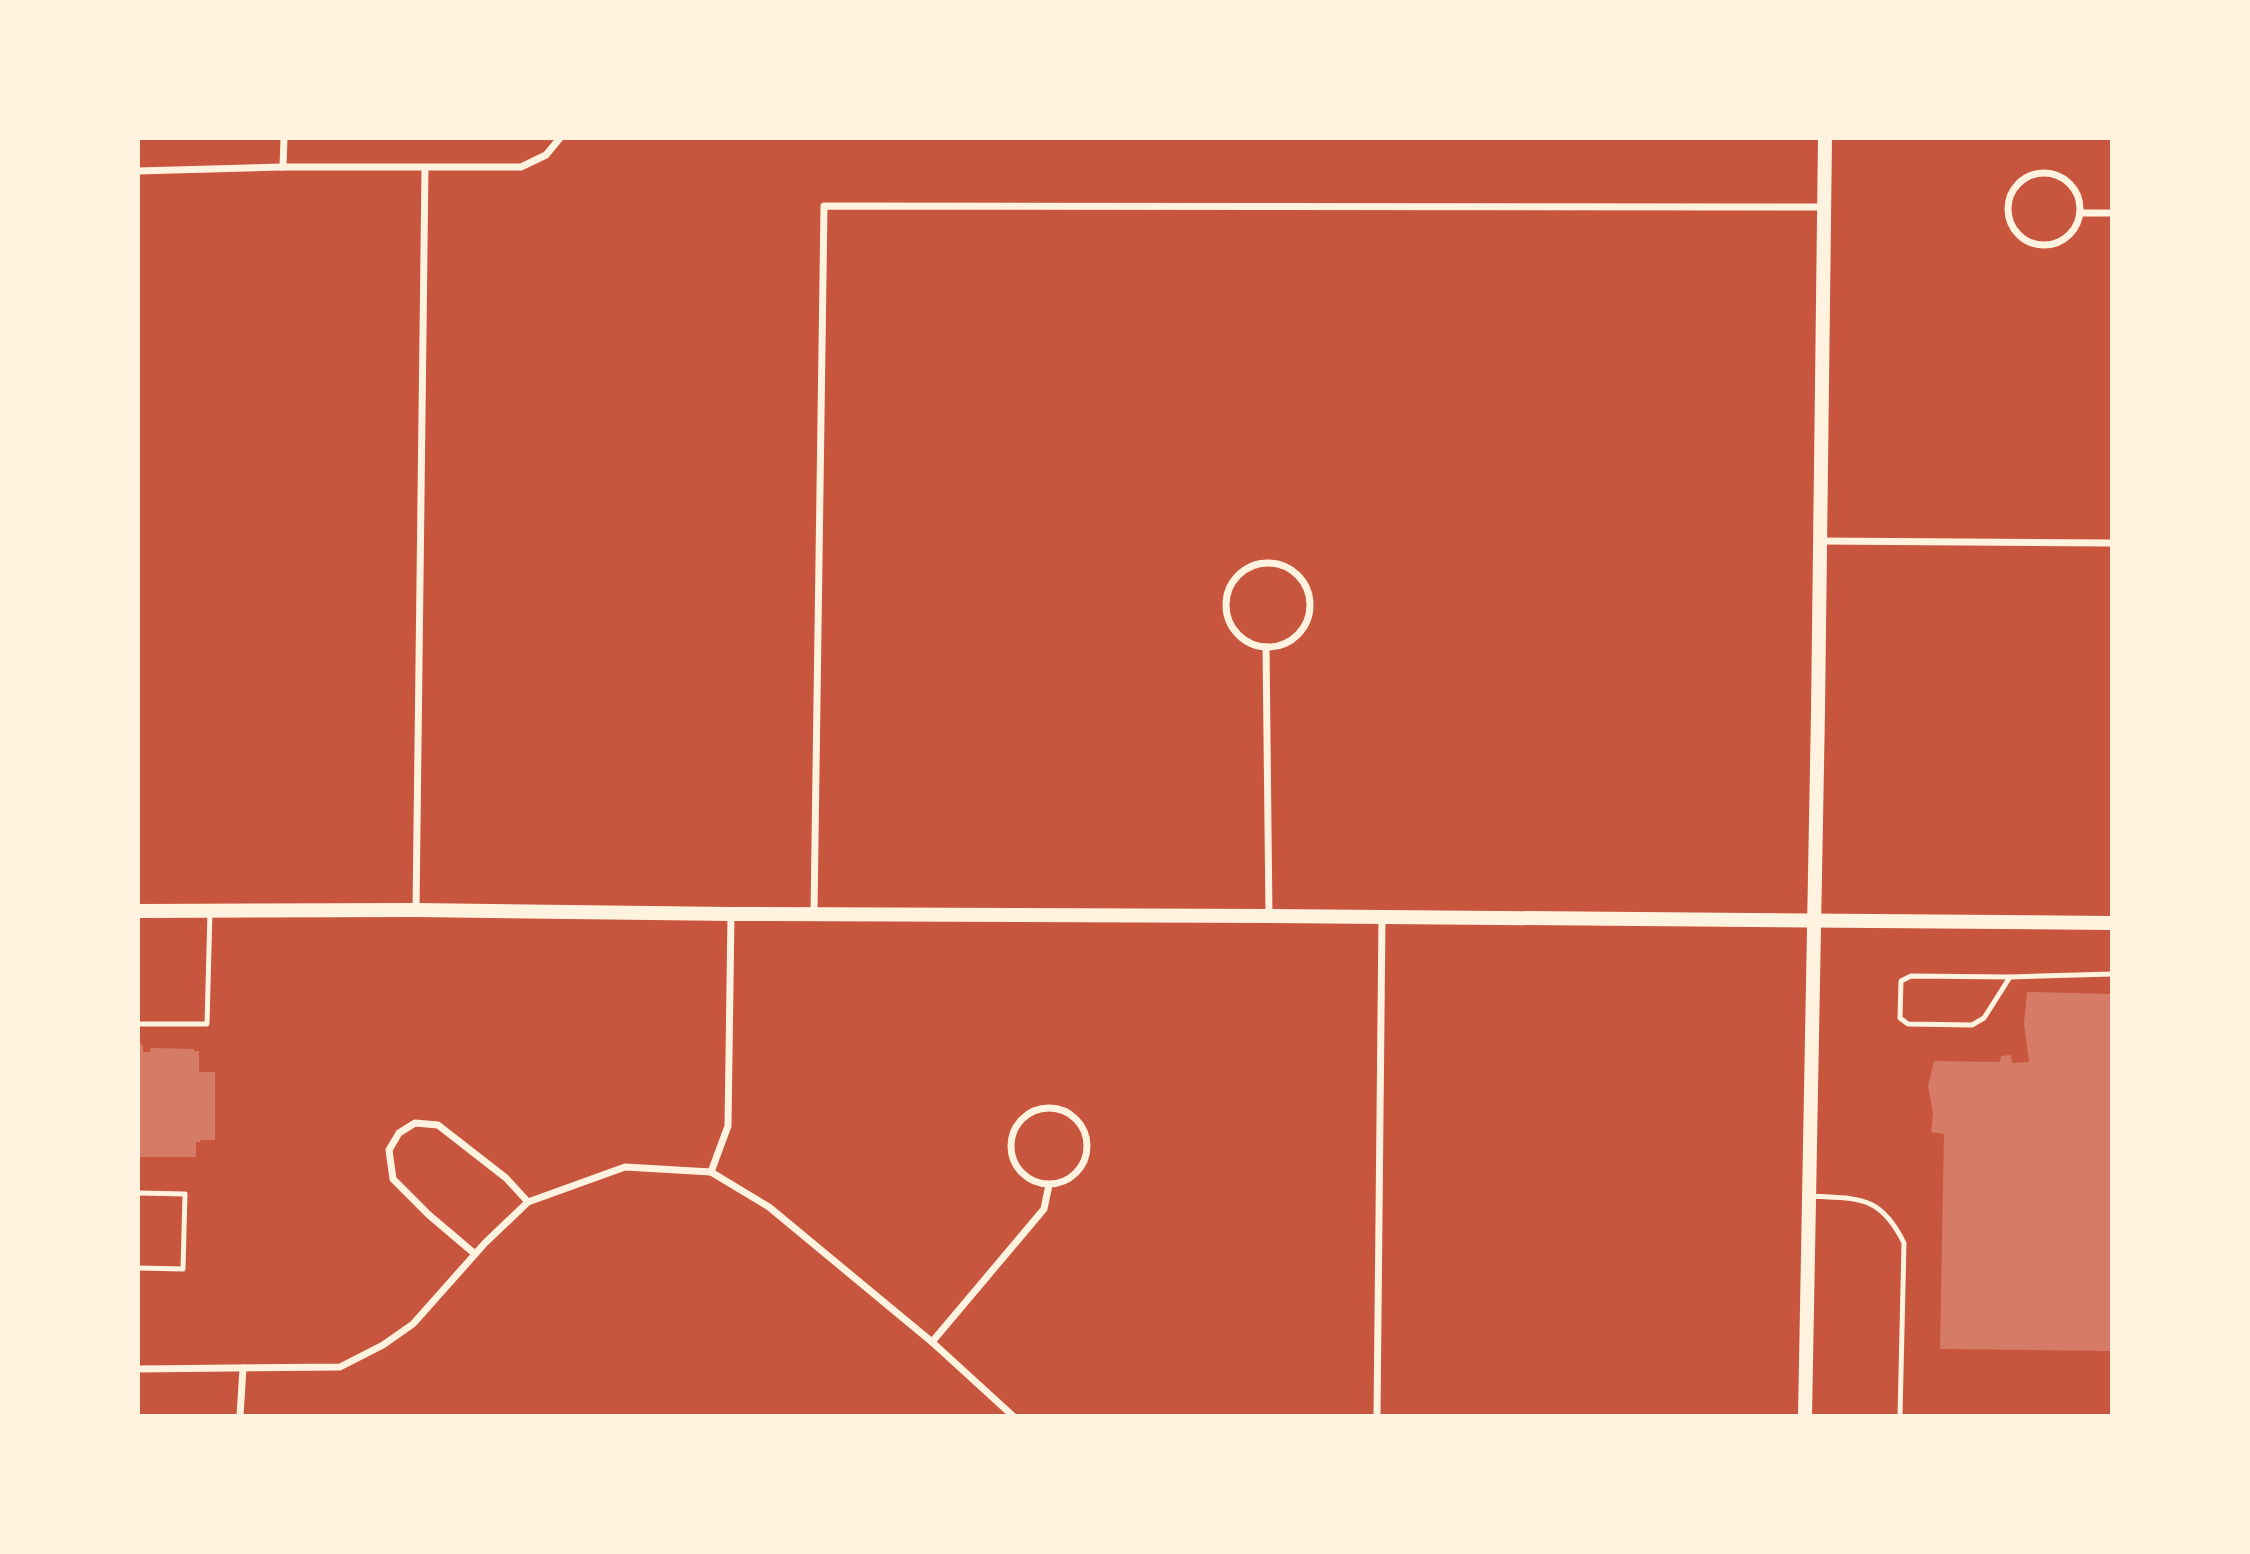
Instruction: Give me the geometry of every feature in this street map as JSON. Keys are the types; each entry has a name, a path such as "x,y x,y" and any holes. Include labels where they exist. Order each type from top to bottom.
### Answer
{"main road":[{"path":"1805,1416 1815,921 1825,138"},
{"path":"138,911 1269,915 2112,923"}],"street":[{"path":"284,138 284,167"},
{"path":"138,171 284,167 521,167 546,155 560,138"},
{"path":"416,910 425,168"},
{"path":"2051,173 2072,186 2078,196 2080,213 2076,226 2063,240 2051,245 2040,245 2025,240 2015,232 2009,222 2008,202 2014,188 2026,178 2035,174 2051,173"},
{"path":"814,914 824,206 1824,207"},
{"path":"2080,213 2112,214"},
{"path":"1820,541 2112,543"},
{"path":"1277,564 1287,568 1303,581 1310,611 1307,621 1295,637 1276,646 1266,647 1255,645 1237,634 1231,626 1226,605 1227,594 1238,576 1256,565 1277,564"},
{"path":"1266,647 1269,915"},
{"path":"710,1172 728,1126 731,914"},
{"path":"1377,1416 1382,916"},
{"path":"1041,1108 1054,1108 1077,1119 1087,1142 1082,1167 1062,1182 1049,1185 1032,1181 1024,1175 1013,1161 1011,1143 1012,1134 1022,1119 1041,1108"},
{"path":"475,1254 429,1215 393,1179 389,1150 399,1133 415,1123 438,1125 506,1178 528,1202"},
{"path":"138,1368 340,1367 383,1345 413,1324 475,1254 528,1202 625,1167 710,1172 769,1207 932,1342 1013,1416"},
{"path":"932,1342 1044,1209 1049,1185"},
{"path":"240,1416 243,1368"}],"lane":[{"path":"138,1024 207,1024 210,911"},
{"path":"2010,977 1984,1018 1972,1025 1908,1024 1900,1018 1901,981 1911,976 2112,974"},
{"path":"138,1194 185,1195 183,1269 138,1268"},
{"path":"1810,1195 1856,1199 1870,1203 1894,1223 1903,1243 1900,1416"}],"building":[{"path":"2027,992 2112,994 2112,1351 1940,1349 1944,1134 1931,1132 1933,1113 1928,1086 1934,1061 2000,1062 2001,1056 2011,1055 2012,1063 2029,1062 2024,1024"},
{"path":"138,1041 143,1046 143,1052 150,1052 150,1048 199,1051 199,1072 215,1072 215,1140 196,1142 196,1157 138,1157"}]}
